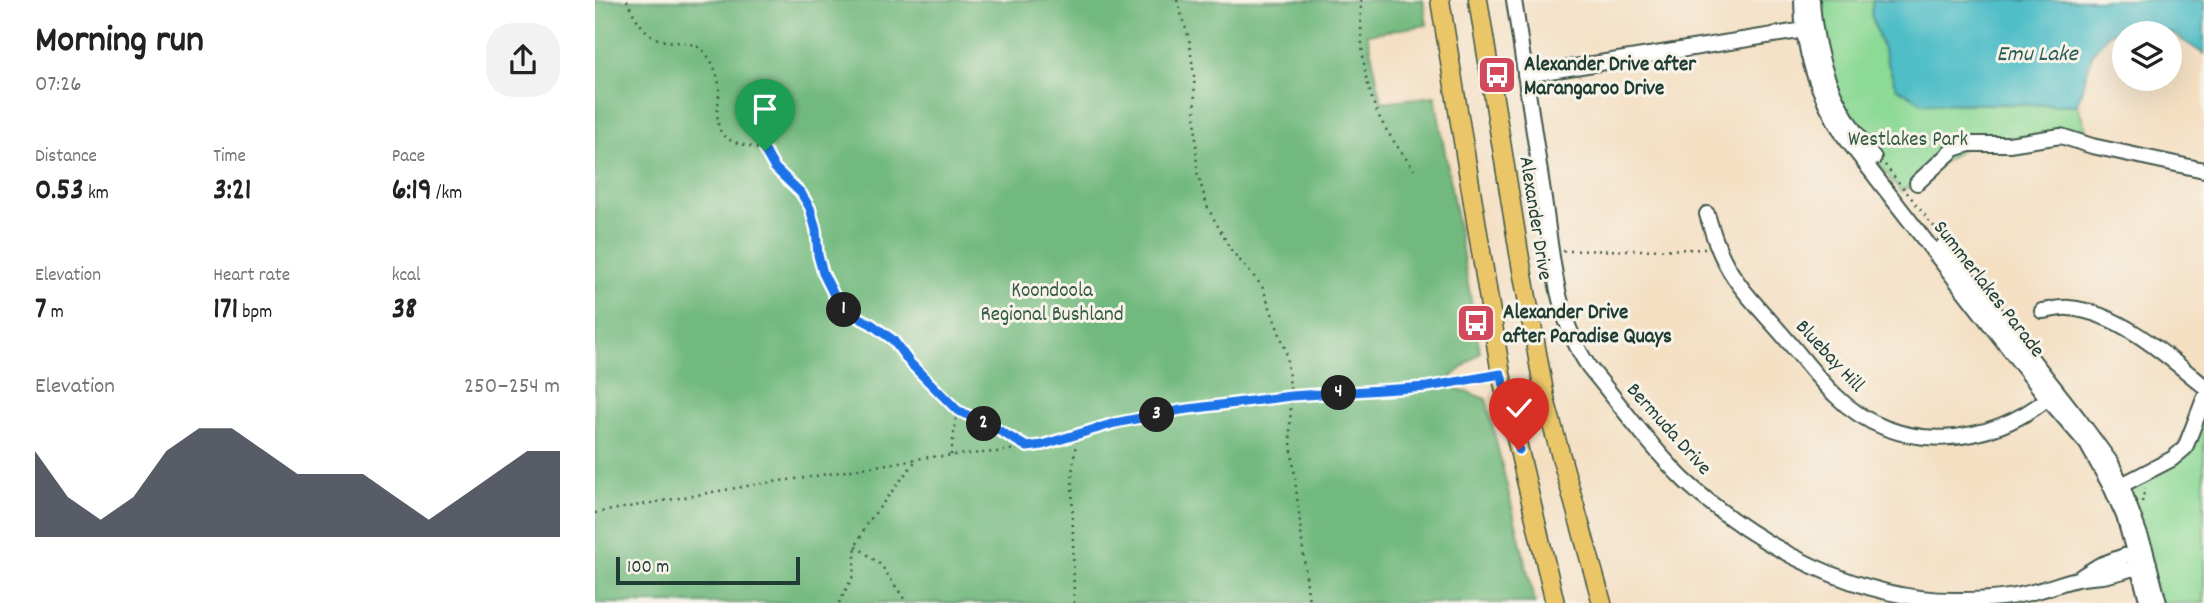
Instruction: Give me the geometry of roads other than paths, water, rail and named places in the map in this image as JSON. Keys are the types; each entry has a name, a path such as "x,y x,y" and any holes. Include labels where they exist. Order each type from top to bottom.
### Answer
{"main road":[{"path":"1440,0 1501,374 1555,603"},
{"name":"Alexander Drive","path":"1478,0 1546,403 1602,603"}],"street":[{"name":"Bermuda Drive","path":"1514,0 1562,309 1577,349 1683,478 1727,518 1780,549 1830,573 1869,588 1912,597 1960,600 2033,592 2078,579 2104,575 2142,558"},
{"name":"Summerlakes Parade","path":"1802,0 1827,79 1850,127 2052,395 2096,441 2117,488 2159,603"},
{"name":"Summerlakes Parade","path":"1810,29 1812,0"},
{"path":"1525,75 1810,29"},
{"path":"1917,183 1954,149 1969,144 2009,144 2061,135 2092,145 2204,170"},
{"name":"Bluebay Hill","path":"1707,214 1718,247 1742,288 1836,397 1869,421 1903,434 1933,439 1957,438 1997,428 2052,395"},
{"path":"2042,311 2068,307 2096,314 2147,340 2204,386"},
{"path":"2117,488 2172,459 2185,448 2204,399"},
{"name":"Summerlakes Parade","path":"2142,558 2148,603"}],"water":[{"name":"Emu Lake","path":"1873,0 2204,0 2204,54 2182,40 2182,21 2112,21 2112,32 2093,52 2077,105 1923,103 1896,87 1871,14"}],"place":[{"name":"Alexander Drive after Marangaroo Drive","path":"1497,75"},
{"name":"Alexander Drive after Paradise Quays","path":"1476,323"}],"park label":[{"name":"Westlakes Park","path":"1908,138"},
{"name":"Koondoola Regional Bushland","path":"1052,301"}]}
